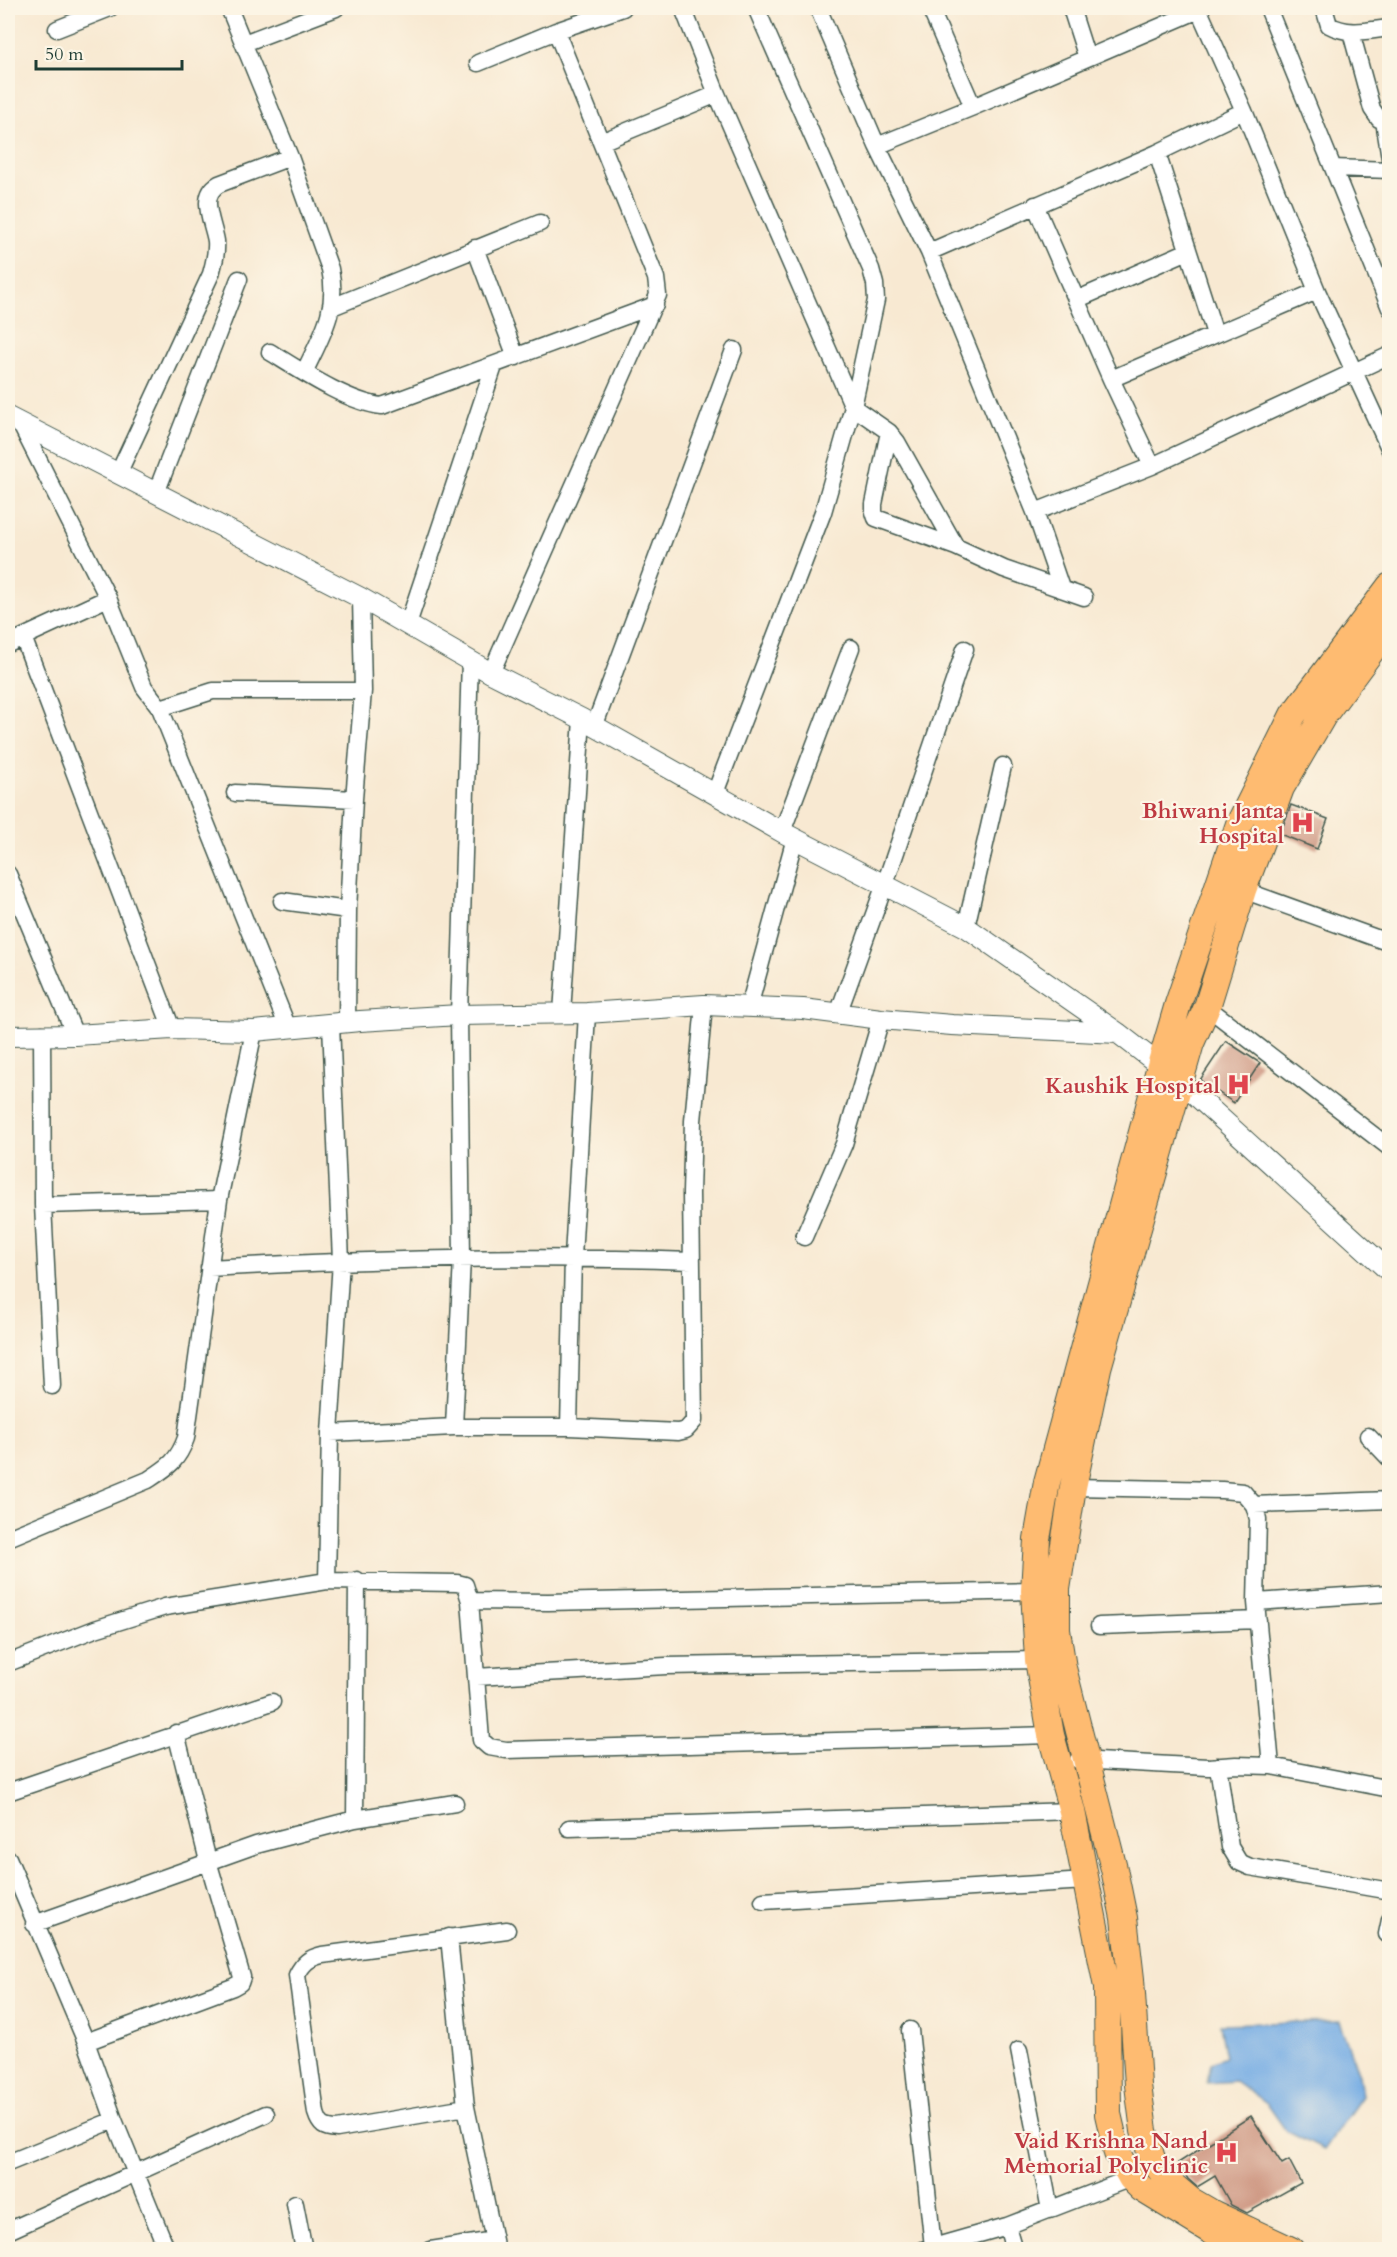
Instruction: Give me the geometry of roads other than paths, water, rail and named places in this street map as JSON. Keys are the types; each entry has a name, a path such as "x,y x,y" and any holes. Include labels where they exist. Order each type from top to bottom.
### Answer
{"main road":[{"path":"1291,2250 1214,2214 1190,2200 1171,2184 1152,2159 1144,2131 1138,2085 1131,1979 1124,1918 1114,1869 1063,1668 1057,1630 1057,1589 1073,1488 1098,1368 1170,1073 1178,1004 1239,824 1293,715 1389,586"},
{"path":"1242,2250 1142,2188 1131,2178 1117,2153 1108,2114 1107,1987 1072,1811 1051,1735 1038,1660 1034,1591 1037,1539 1047,1482 1170,1073 1191,1043 1207,1007 1243,890 1281,788 1323,716 1385,637"}],"street":[{"path":"57,29 110,8"},
{"path":"229,8 290,157 334,286 332,307 304,373"},
{"path":"244,43 336,8"},
{"path":"478,63 556,31 623,8"},
{"path":"683,8 717,94 853,407 889,432 897,442 956,547"},
{"path":"715,793 823,512 853,407 876,300 876,284 756,8"},
{"path":"818,8 877,146 929,252 1035,512 1061,588"},
{"path":"930,8 973,107"},
{"path":"1071,8 1088,58"},
{"path":"1268,8 1389,308"},
{"path":"1324,8 1329,25 1338,30 1351,32 1389,28"},
{"path":"877,146 1199,9 1244,111 1317,291 1389,450"},
{"path":"491,673 658,295 656,278 556,31"},
{"path":"1351,32 1374,115 1387,121 1389,158"},
{"path":"600,142 717,94"},
{"path":"929,252 1157,153 1244,111"},
{"path":"1157,153 1215,334"},
{"path":"118,474 211,274 216,254 216,241 207,201 208,194 219,184 290,157"},
{"path":"1333,168 1389,170"},
{"path":"1035,206 1152,466"},
{"path":"332,307 540,223"},
{"path":"475,248 516,357"},
{"path":"1076,300 1188,250"},
{"path":"156,494 239,279"},
{"path":"1111,379 1317,291"},
{"path":"270,352 304,373 353,398 371,405 382,406 655,305"},
{"path":"562,1013 588,723 734,350"},
{"path":"1035,512 1152,466 1389,356"},
{"path":"408,624 494,366"},
{"path":"14,420 361,598 491,673 588,723 788,835 966,927 1118,1033 1170,1073 1389,1272"},
{"path":"14,420 108,598 144,687 160,708 288,1028"},
{"path":"889,432 874,504 876,518 1084,597"},
{"path":"8,644 108,598"},
{"path":"327,1581 330,1433 341,1261 339,1023 363,691 361,598"},
{"path":"24,637 172,1029"},
{"path":"749,1007 788,835 851,648"},
{"path":"838,1014 965,649"},
{"path":"454,1427 462,1258 459,1015 470,660"},
{"path":"160,708 213,691 363,691"},
{"path":"966,927 1003,766"},
{"path":"235,793 354,799"},
{"path":"8,874 75,1035"},
{"path":"1243,890 1389,943"},
{"path":"282,902 348,910"},
{"path":"8,1036 75,1035 172,1029 254,1031 459,1015 587,1013 704,1005 803,1009 952,1025 1118,1033"},
{"path":"330,1433 454,1427 569,1427 678,1432 686,1430 694,1421 693,1121 704,1005"},
{"path":"1207,1007 1389,1148"},
{"path":"569,1427 573,1257 587,1013"},
{"path":"804,1237 844,1144 881,1019"},
{"path":"8,1538 148,1480 168,1467 180,1454 186,1438 219,1200 254,1031"},
{"path":"42,1034 43,1205 52,1386"},
{"path":"43,1205 219,1200"},
{"path":"209,1268 462,1258 573,1257 692,1261"},
{"path":"1368,1436 1389,1459"},
{"path":"1073,1488 1222,1490 1243,1492 1254,1505 1258,1519 1256,1602 1271,1766"},
{"path":"1254,1505 1389,1500"},
{"path":"355,1819 357,1580"},
{"path":"8,1663 94,1629 165,1607 327,1581 457,1582 465,1585 470,1600 481,1740 489,1747 506,1750 1051,1735"},
{"path":"470,1600 548,1602 1034,1591"},
{"path":"1256,1602 1389,1593"},
{"path":"1099,1626 1258,1620"},
{"path":"476,1677 666,1666 1038,1660"},
{"path":"8,1792 272,1702"},
{"path":"86,2042 240,1983 242,1977 208,1862 176,1733"},
{"path":"1058,1760 1271,1766 1389,1789"},
{"path":"1218,1766 1230,1847 1239,1862 1250,1867 1389,1891"},
{"path":"34,1924 256,1845 355,1819 455,1803"},
{"path":"569,1828 1072,1811"},
{"path":"8,1858 34,1924 86,2042 114,2120 167,2250"},
{"path":"763,1901 1086,1881"},
{"path":"466,2107 337,2129 325,2128 318,2122 316,2113 297,1976 302,1966 310,1958 322,1954 507,1930"},
{"path":"431,2250 495,2245 466,2107 448,1936"},
{"path":"910,2030 928,2248 1007,2226 1131,2178"},
{"path":"1018,2050 1050,2210"},
{"path":"8,2231 266,2114"},
{"path":"9,2158 114,2120"},
{"path":"295,2204 304,2250"},
{"path":"1007,2226 1014,2250"}],"water":[{"path":"1339,2021 1359,2075 1362,2096 1324,2150 1286,2131 1268,2105 1235,2081 1207,2083 1211,2063 1226,2057 1220,2024"}],"place":[{"name":"Bhiwani Janta Hospital","path":"1302,823"},
{"name":"Kaushik Hospital","path":"1238,1085"},
{"name":"Vaid Krishna Nand Memorial Polyclinic","path":"1226,2153"}]}
